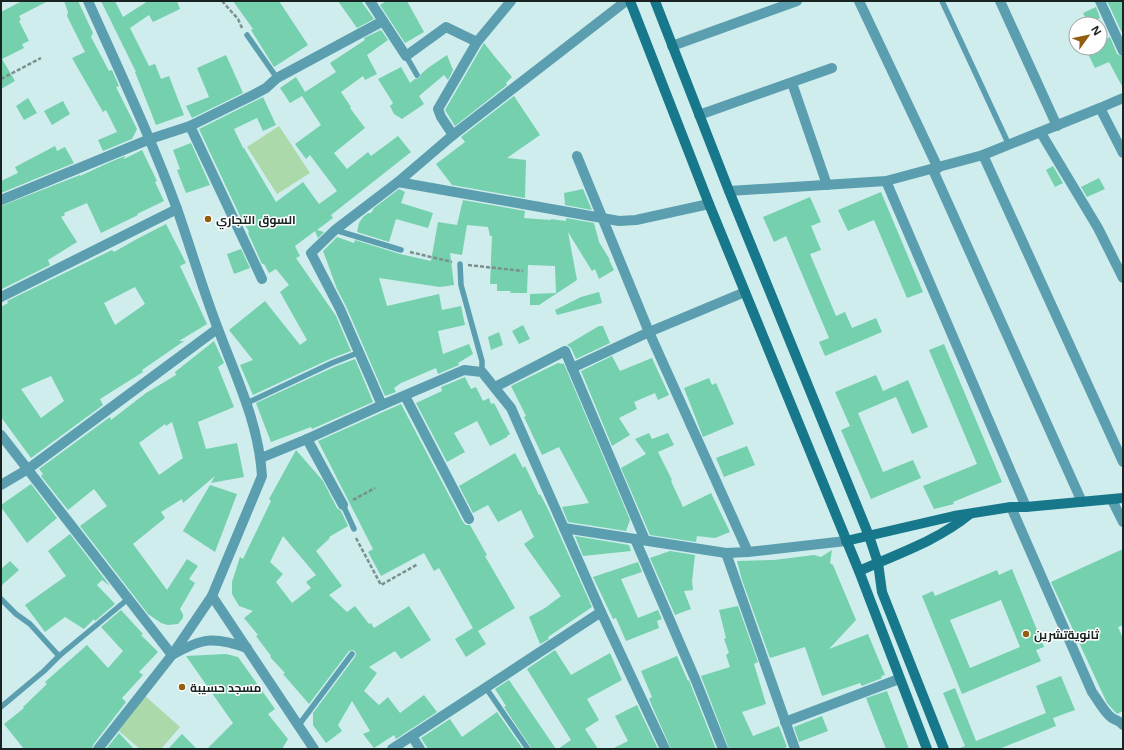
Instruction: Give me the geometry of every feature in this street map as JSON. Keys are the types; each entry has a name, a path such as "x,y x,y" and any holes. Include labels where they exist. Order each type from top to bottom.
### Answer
{"main road":[{"path":"630,1 744,292 859,572 927,749"},
{"path":"655,1 729,191 869,536 878,563 882,592 944,749"},
{"path":"846,541 905,526 1011,507 1026,507 1123,498"},
{"path":"859,572 916,547 939,535 957,525 970,514"}],"street":[{"path":"88,1 150,138 177,209 218,329 247,403 261,458 262,476 212,596 172,656 98,749"},
{"path":"370,1 406,56 446,27 477,42"},
{"path":"453,135 440,117 438,109 477,42 511,1"},
{"path":"382,405 340,309 311,253 335,230 398,182 453,135 626,1"},
{"path":"672,46 797,1"},
{"path":"859,1 1082,502"},
{"path":"1000,1 1057,126"},
{"path":"1100,1 1123,52"},
{"path":"1,200 150,138 190,126 266,88 277,78 383,21"},
{"path":"699,114 832,68"},
{"path":"792,82 827,185"},
{"path":"729,191 886,182 983,155 1041,133 1123,98"},
{"path":"1100,108 1123,153"},
{"path":"190,126 262,279"},
{"path":"1041,133 1098,228 1123,278"},
{"path":"983,155 1123,462"},
{"path":"577,156 649,332 748,552"},
{"path":"398,182 619,221 636,220 709,204"},
{"path":"886,182 1026,507"},
{"path":"1,297 177,209"},
{"path":"572,368 649,332 744,292"},
{"path":"1,485 28,469 218,329"},
{"path":"495,387 565,351 723,749"},
{"path":"261,458 464,370 482,372 511,408 601,612 665,749"},
{"path":"406,396 469,519"},
{"path":"1,435 172,656"},
{"path":"307,439 343,505"},
{"path":"1112,500 1123,522"},
{"path":"1011,507 1092,692 1112,718 1121,722 1123,726"},
{"path":"564,528 726,552 748,552 846,541"},
{"path":"726,552 795,749"},
{"path":"212,596 314,749"},
{"path":"392,749 601,612"},
{"path":"172,656 189,646 200,642 214,640 228,642 247,648"},
{"path":"785,722 900,679"},
{"path":"412,736 420,749"}],"lane":[{"path":"942,1 1009,145"},
{"path":"246,35 277,78"},
{"path":"406,56 417,75"},
{"path":"335,230 401,250"},
{"path":"460,264 461,285 482,361 482,372"},
{"path":"247,403 360,352"},
{"path":"343,505 354,529"},
{"path":"1,599 16,614 30,624 59,656"},
{"path":"1,707 44,671 59,656 128,599"},
{"path":"298,726 352,654"},
{"path":"486,688 528,749"}],"path":[{"path":"222,1 238,19 246,35"},
{"path":"1,79 41,58"},
{"path":"343,505 375,488"},
{"path":"354,529 356,537 381,585 418,564"}],"green space":[{"path":"279,126 310,173 277,194 247,147"},
{"path":"145,696 180,727 161,749 140,749 119,731"}],"building":[{"path":"22,1 48,1 19,16 21,20 19,21 29,41 22,44 24,48 2,59 15,81 1,89 1,12"},
{"path":"64,1 78,1 93,33 91,37 109,71 112,70 119,86 116,87 137,129 132,139 103,151 98,140 117,132 106,110 103,112 72,58 85,52 67,16 68,12"},
{"path":"101,1 115,1 123,17 148,1 177,1 180,9 153,22 149,15 130,28 149,66 155,64 161,79 169,76 184,115 156,125 136,72"},
{"path":"233,1 279,1 308,45 274,67 251,30 253,29"},
{"path":"338,1 361,1 374,19 357,28"},
{"path":"386,1 407,1 424,32 405,43 380,5"},
{"path":"1107,1 1123,1 1123,35"},
{"path":"1096,7 1099,16 1085,16 1083,13"},
{"path":"381,30 388,40 367,55 377,74 365,80 363,76 341,92 351,107 350,108 365,128 334,153 347,169 368,152 371,156 398,136 411,152 331,215 333,218 317,230 324,232 318,238 315,231 295,246 300,256 296,258 336,316 351,351 330,359 253,395 240,365 253,360 229,330 265,301 300,345 307,340 280,292 289,285 276,269 269,273 264,264 262,264 248,233 249,232 199,129 263,97 276,125 263,131 257,118 234,129 243,148 276,202 303,182 319,204 337,191 310,155 306,159 295,144 321,125 302,96 290,103 280,88 296,77 305,92 336,72 330,63 365,40 364,38"},
{"path":"1110,37 1117,54 1123,57 1123,88 1109,62 1095,68 1089,56 1108,56 1108,38"},
{"path":"484,43 512,77 506,83 507,85 455,126 445,110"},
{"path":"226,55 243,93 192,118 186,106 209,97 197,68"},
{"path":"447,55 453,70 448,80 444,75 419,96 424,104 402,119 394,114 390,106 393,103 378,79 401,67 410,83 419,78 428,68"},
{"path":"514,96 540,135 507,158 526,160 525,198 452,185 436,164 465,142 461,137"},
{"path":"28,98 37,113 24,120 16,106"},
{"path":"63,101 70,114 52,125 44,111"},
{"path":"191,143 210,185 186,193 177,170 180,169 173,150"},
{"path":"55,146 57,151 65,147 74,163 1,193 1,181 18,173 15,167"},
{"path":"142,150 157,181 155,182 164,201 101,233 87,203 64,213 65,215 61,217 77,242 48,260 50,265 2,289 1,206 80,176 125,156 124,159"},
{"path":"1053,166 1063,183 1055,187 1046,170"},
{"path":"1099,178 1105,189 1087,197 1081,187"},
{"path":"399,189 405,192 401,203 433,213 428,228 396,219 389,242 357,232 359,223 363,217 368,213 371,213 374,208"},
{"path":"583,189 592,210 565,205 564,193"},
{"path":"881,192 923,292 907,298 874,220 848,231 838,210"},
{"path":"810,197 821,222 811,226 821,250 810,254 836,316 845,312 852,328 876,318 882,332 825,356 819,342 829,338 786,236 774,242 763,217"},
{"path":"463,200 525,211 524,218 566,221 566,218 594,223 599,242 614,270 599,279 595,269 592,271 568,232 577,280 539,305 530,305 530,294 556,293 555,266 528,265 527,293 497,291 497,284 490,284 492,236 490,236 488,227 467,225 462,255 450,253 454,285 440,287 379,278 387,306 439,294 442,310 461,306 465,325 438,331 443,354 469,344 473,354 458,363 459,365 438,374 436,368 401,383 394,388 396,392 385,396 346,306 337,289 323,251 337,237 354,243 355,240 400,254 431,261 438,222 457,225"},
{"path":"166,224 186,263 180,266 207,324 179,341 184,341 142,370 143,372 100,399 103,405 31,458 1,417 1,307 8,303 7,301 112,250 114,252","holes":["135,287 145,304 115,325 104,303","51,376 64,401 41,418 21,389"]},
{"path":"241,249 250,268 234,274 227,254"},
{"path":"599,292 602,303 557,315 555,310 581,297"},
{"path":"523,325 530,339 519,344 512,331"},
{"path":"599,326 603,326 610,343 576,359 571,348 567,345"},
{"path":"499,332 503,345 491,350 488,337"},
{"path":"214,341 224,363 218,367 234,407 198,422 206,449 237,443 244,477 211,483 215,476 183,503 182,499 161,512 165,518 133,544 167,590 187,559 198,566 189,579 195,583 180,609 183,614 183,618 178,624 168,625 161,623 148,614 80,526 107,506 94,489 68,510 41,476 43,474 39,469 110,417 111,420 146,393 176,375 175,372","holes":["172,422 183,458 159,475 139,443 165,424 166,426"]},
{"path":"944,344 1002,482 953,502 954,504 934,509 923,486 977,464 929,350"},
{"path":"612,356 620,371 652,358 669,395 658,400 655,393 634,402 637,409 619,418 630,435 612,446 581,371"},
{"path":"355,359 373,402 312,429 311,427 271,442 256,403 334,367"},
{"path":"558,363 564,364 630,520 626,531 568,522 562,507 589,503 559,447 542,455 524,417 526,416 511,386"},
{"path":"876,375 883,391 908,380 928,427 912,434 896,397 858,413 883,472 913,460 921,478 871,499 841,430 850,426 835,392"},
{"path":"465,377 471,389 476,387 483,401 489,398 491,404 494,403 510,434 490,446 477,421 454,433 465,452 447,462 416,403 442,391 441,387"},
{"path":"709,378 712,385 716,383 734,424 703,437 684,388"},
{"path":"401,404 463,522 466,525 470,525 487,555 485,556 515,608 478,631 486,644 466,657 455,639 473,628 439,568 434,571 424,553 381,576 368,552 373,549 318,441"},
{"path":"649,433 652,439 668,433 674,445 658,452 683,507 711,493 730,532 715,538 697,536 696,542 650,535 621,468 646,454 635,439"},
{"path":"747,446 755,465 724,477 716,458"},
{"path":"296,450 323,481 348,526 329,537 330,538 316,551 342,586 329,595 347,612 355,606 374,628 409,606 431,640 401,659 395,651 369,667 377,673 364,691 379,705 388,697 400,713 424,695 437,712 396,739 394,735 374,748 363,734 370,731 352,701 338,725 342,731 326,743 313,725 313,713 355,657 355,651 349,651 309,704 283,674 285,673 270,657 271,656 256,636 258,635 244,618 253,611 239,606 232,594 232,582 240,557 243,559 271,501 269,499","holes":["283,536 316,575 306,582 311,588 292,603 276,582 283,574 270,562"]},
{"path":"515,453 523,468 525,466 539,495 540,494 548,509 592,607 540,644 529,617 545,608 561,596 524,544 534,537 521,510 498,522 488,505 473,513 459,486"},
{"path":"31,484 57,518 27,543 1,505"},
{"path":"210,485 237,494 215,552 183,531"},
{"path":"70,534 110,586 102,580 97,585 115,604 95,621 94,619 84,629 65,617 45,632 25,605 66,576 48,551"},
{"path":"575,536 629,545 631,551 583,556"},
{"path":"1123,549 1123,625 1118,627 1123,638 1123,711 1117,714 1107,703 1051,582"},
{"path":"832,550 830,563 833,565 856,620 829,649 868,634 885,675 881,676 882,678 862,686 860,683 822,696 805,647 770,658 742,580 737,561 774,560 814,555 821,557"},
{"path":"670,551 695,555 692,581 693,590 684,591 691,609 675,615 650,558"},
{"path":"10,561 19,570 1,586 1,569"},
{"path":"638,562 642,572 621,579 638,618 658,610 662,619 657,621 659,628 626,641 616,618 613,619 593,577"},
{"name":"ثانويةتشرين","path":"1012,569 1044,647 1036,650 1041,661 962,694 922,596 933,591 935,596 997,570 999,575","holes":["1001,600 1020,647 970,668 950,620"]},
{"path":"738,606 758,662 754,664 766,704 742,712 753,736 779,726 787,747 782,749 729,749 701,676 730,667 726,655 729,653 724,639 726,638 719,610"},
{"path":"121,610 143,634 141,635 158,652 139,672 143,675 122,698 126,702 93,745 92,749 24,749 4,724 24,708 23,707 47,684 45,682 87,645 108,668 123,651 101,627"},
{"path":"555,650 571,675 610,653 622,680 587,699 599,720 585,729 598,749 558,749 571,740 527,669"},
{"path":"226,654 238,657 275,709 268,714 288,739 282,749 207,749 233,723 186,656"},
{"path":"677,656 688,681 689,680 716,749 671,749 649,699 652,697 641,671"},
{"path":"1061,676 1075,710 1053,718 1056,726 999,749 958,749 965,746 943,693 955,688 976,741 1046,713 1036,686"},
{"path":"509,680 556,749 532,749 504,707 506,706 495,689"},
{"path":"887,691 909,749 886,749 866,698"},
{"path":"637,705 658,749 612,749 628,741 615,716"},
{"path":"497,712 523,749 428,749 421,738 450,719 462,737"},
{"path":"822,716 828,731 799,742 794,727"},
{"path":"119,733 134,749 106,749"},
{"path":"182,734 197,749 168,749"}],"place":[{"name":"السوق التجاري","path":"208,219"},
{"name":"ثانويةتشرين","path":"1026,634"},
{"name":"مسجد حسيبة","path":"182,687"}]}
